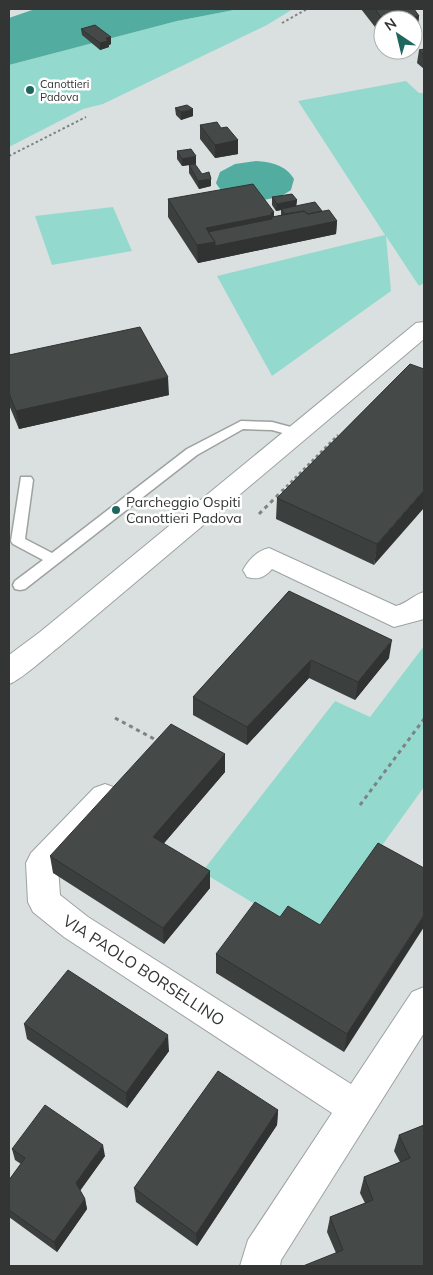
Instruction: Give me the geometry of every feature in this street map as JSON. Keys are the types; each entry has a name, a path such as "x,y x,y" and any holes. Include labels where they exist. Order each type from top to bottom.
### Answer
{"street":[{"path":"9,673 18,663 50,639 424,328"},
{"path":"400,347 424,343"},
{"path":"256,570 269,557 394,617 417,611 424,602"},
{"name":"VIA PAOLO BORSELLINO","path":"124,777 42,863 44,902 76,927 356,1108"},
{"path":"260,1266 262,1254 424,1003"}],"lane":[{"path":"20,585 192,452 241,425 272,426 297,433"},
{"path":"26,480 18,541 52,559"}],"path":[{"path":"282,23 307,9"},
{"path":"9,156 86,117"},
{"path":"114,718 158,741"},
{"path":"360,805 424,719"}],"shaded area":[{"path":"35,9 239,9 177,21 9,65 9,18"},
{"path":"239,9 293,9 267,25 103,104 83,109 9,147 9,65 177,21"},
{"path":"406,81 419,93 424,93 424,283 419,286 386,236 391,291 272,376 217,276 385,235 298,101"},
{"path":"256,161 273,163 287,170 294,179 291,190 283,195 263,200 240,199 230,196 216,183 220,172 235,164"},
{"path":"113,207 132,251 52,265 35,216"},
{"path":"424,646 424,787 314,940 202,872 335,701 370,717"}],"building":[{"path":"375,9 415,10 376,10"},
{"path":"95,25 111,37 106,38 108,41 100,43 81,29"},
{"path":"187,105 193,109 181,112 175,108"},
{"path":"217,122 221,128 227,127 238,140 215,145 200,125"},
{"path":"191,149 196,156 182,159 177,151"},
{"path":"195,164 202,174 209,172 211,179 198,181 189,165"},
{"path":"253,184 274,212 271,213 272,215 206,228 215,242 197,245 168,199"},
{"path":"292,194 297,200 277,204 272,197"},
{"path":"315,202 322,211 308,214 304,211 285,214 281,209"},
{"path":"329,210 337,221 215,246 215,242 208,232 304,211 308,214"},
{"path":"140,327 168,377 16,411 9,393 9,355"},
{"path":"410,364 424,369 424,490 377,544 277,498"},
{"path":"289,591 392,640 358,682 311,660 247,727 193,697"},
{"path":"171,724 225,754 153,837 210,871 163,928 50,856"},
{"path":"378,843 424,868 424,915 347,1034 216,954 255,902 280,917 288,906 320,925"},
{"path":"68,970 168,1035 126,1093 24,1024"},
{"path":"218,1071 278,1110 196,1234 134,1188"},
{"path":"45,1105 103,1145 76,1183 85,1199 54,1242 9,1210 9,1180 25,1158 12,1149"},
{"path":"424,1125 424,1266 303,1266 343,1250 330,1217 373,1200 364,1177 410,1158 399,1135"}],"place":[{"name":"Canottieri Padova","path":"30,90"},
{"name":"Parcheggio Ospiti Canottieri Padova","path":"116,510"}]}
